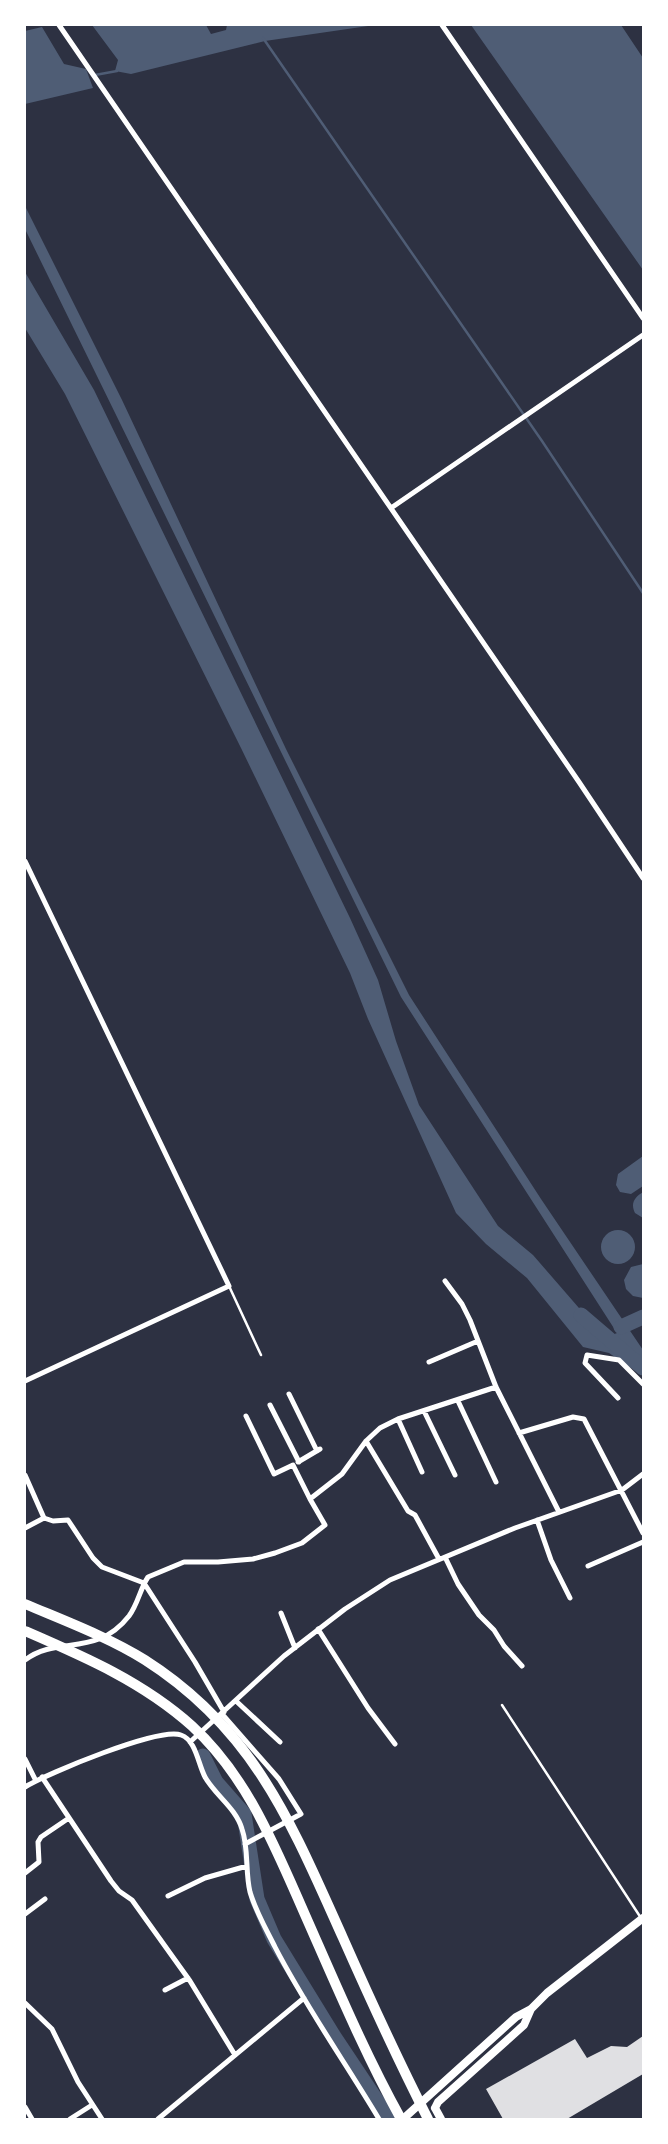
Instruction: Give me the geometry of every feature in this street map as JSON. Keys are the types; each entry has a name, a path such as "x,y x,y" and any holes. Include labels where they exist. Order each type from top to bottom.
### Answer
{"highway":[{"path":"25,1604 117,1645 145,1661 200,1704 237,1741 258,1768 281,1805 375,2011 428,2119"},
{"path":"25,1631 82,1655 140,1686 192,1726 233,1773 259,1815 278,1854 354,2025 405,2117"}],"main road":[{"path":"405,2117 516,2017 531,2009 547,1993 643,1918"},
{"path":"405,2117 435,2108 438,2102 524,2025 531,2009"},
{"path":"435,2108 441,2119"}],"street":[{"path":"59,25 643,878"},
{"path":"442,25 643,318"},
{"path":"391,508 643,335"},
{"path":"25,861 228,1286 25,1381"},
{"path":"445,1281 462,1304 496,1387 560,1512"},
{"path":"429,1362 478,1341"},
{"path":"618,1398 585,1363 587,1355 619,1360 643,1384"},
{"path":"310,1499 342,1474 366,1441 380,1428 398,1419 458,1401 496,1387"},
{"path":"246,1416 274,1474 299,1462 319,1450 289,1394"},
{"path":"458,1401 496,1482"},
{"path":"270,1405 299,1462"},
{"path":"424,1411 455,1475"},
{"path":"519,1433 573,1417 584,1419 643,1533"},
{"path":"398,1419 422,1472"},
{"path":"366,1441 408,1511 415,1515 479,1615 494,1630 504,1646 522,1666"},
{"path":"25,1660 47,1650 88,1644 106,1636 129,1616 138,1602 144,1583 148,1578 184,1562 253,1559 302,1543 325,1525 293,1465"},
{"path":"190,1742 318,1629 390,1580 538,1520 622,1490 643,1474"},
{"path":"25,1475 44,1518"},
{"path":"25,1528 44,1518 53,1521 66,1519 93,1558 102,1567 144,1583 195,1662 223,1713 279,1779 301,1814 246,1844"},
{"path":"538,1520 551,1560 570,1598"},
{"path":"588,1566 643,1542"},
{"path":"281,1613 295,1648"},
{"path":"318,1629 368,1708 395,1744"},
{"path":"236,1701 280,1742"},
{"path":"25,1787 42,1777 159,1735 183,1735 190,1742 206,1778 238,1819 246,1844 250,1890 255,1908 286,1968 379,2119"},
{"path":"25,1759 36,1780"},
{"path":"42,1777 111,1881 119,1891 132,1900 188,1978 235,2055"},
{"path":"25,1873 39,1862 38,1842 41,1837 69,1818"},
{"path":"168,1896 205,1878 247,1866"},
{"path":"25,1914 45,1899"},
{"path":"165,1990 188,1978"},
{"path":"158,2119 304,1998"},
{"path":"25,2003 52,2029 92,2105 102,2119"},
{"path":"70,2119 92,2105"},
{"path":"25,2107 32,2119"},
{"path":"166,2113 168,2119"}],"lane":[{"path":"228,1286 261,1355"},
{"path":"502,1705 643,1918"}],"water":[{"path":"92,25 206,25 211,34 226,30 227,25 375,25 265,41 131,74 115,71 118,60"},
{"path":"471,25 621,25 643,58 643,270"},
{"path":"42,27 64,64 86,69 93,88 25,104 25,31"},
{"path":"25,206 122,400 286,749 409,995 541,1199 643,1350 643,1376 609,1353 583,1347 527,1278 486,1244 456,1213 368,1019 350,973 241,748 65,394 25,328 25,272 94,390 350,918 378,980 396,1041 419,1105 498,1226 533,1255 605,1338 617,1333 401,997 25,229"},
{"path":"643,1156 643,1186 631,1194 620,1192 616,1185 618,1174"},
{"path":"643,1192 643,1218 635,1213 633,1203"},
{"path":"618,1230 630,1235 635,1247 630,1259 618,1264 606,1259 601,1247 606,1235"},
{"path":"643,1264 643,1298 633,1296 626,1289 624,1280 631,1267"}],"building":[{"path":"643,2036 643,2074 567,2119 503,2119 486,2089 575,2039 587,2058 611,2046 627,2047"}],"waterway":[{"path":"263,38 542,441 643,593"},
{"path":"95,75 117,71"},
{"path":"581,1315 643,1368"},
{"path":"621,1327 643,1317"},
{"path":"203,1756 216,1782 244,1814 257,1899 274,1939 333,2035 389,2119"}]}
